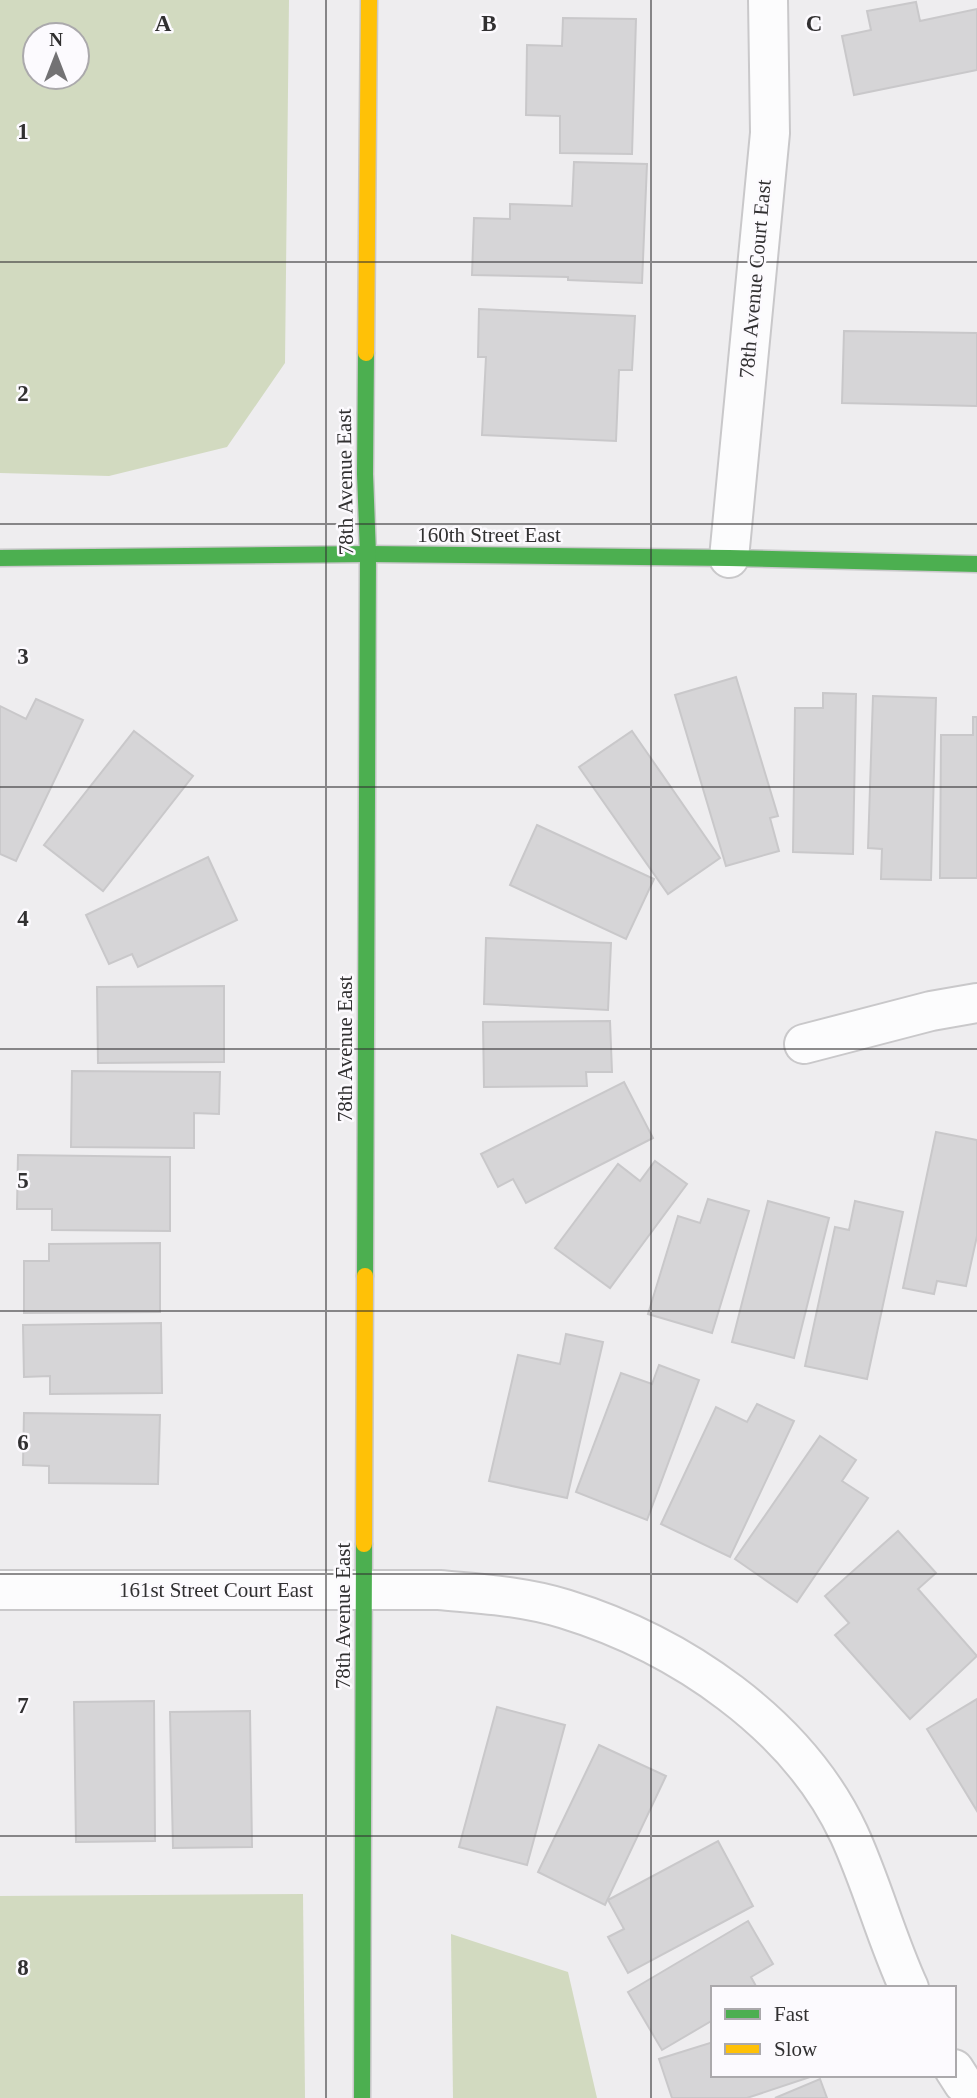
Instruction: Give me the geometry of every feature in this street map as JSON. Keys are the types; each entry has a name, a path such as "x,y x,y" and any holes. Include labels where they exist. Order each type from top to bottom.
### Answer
{"street":[{"name":"78th Avenue East","path":"362,2098 368,554 365,474 369,0"},
{"name":"78th Avenue Court East","path":"729,558 769,133 768,0"},
{"name":"160th Street East","path":"0,558 368,554 977,564"},
{"path":"804,1044 977,1003"},
{"name":"161st Street Court East","path":"0,1590 439,1590 504,1595 563,1608 612,1625 670,1653 730,1691 811,1771 849,1833 908,1986"},
{"path":"956,2072 977,2096"}],"green space":[{"path":"0,0 289,0 285,363 227,447 109,476 0,473"},
{"path":"303,1894 305,2098 0,2098 0,1896"},
{"path":"451,1934 568,1972 597,2098 453,2098"}],"building":[{"path":"916,2 920,21 977,9 977,70 854,95 842,36 871,30 867,11"},
{"path":"563,18 636,19 632,154 560,153 560,116 526,115 527,45 562,46"},
{"path":"574,162 647,164 642,283 568,280 568,277 472,275 474,218 510,219 510,204 572,206"},
{"path":"479,309 635,316 632,370 619,370 616,441 482,435 486,357 478,357"},
{"path":"844,331 977,333 977,406 842,403"},
{"path":"736,677 778,816 770,818 779,851 726,866 675,695"},
{"path":"823,693 856,694 853,854 793,852 795,708 823,708"},
{"path":"873,696 936,698 931,880 881,879 882,849 868,848"},
{"path":"36,699 83,720 16,861 0,854 0,706 26,719"},
{"path":"973,717 977,717 977,878 940,878 941,735 973,735"},
{"path":"134,731 193,776 103,891 44,845"},
{"path":"632,731 720,858 668,894 579,767"},
{"path":"537,825 654,879 626,939 510,885"},
{"path":"208,857 237,920 138,967 132,954 109,964 86,915"},
{"path":"486,938 611,943 608,1010 484,1004"},
{"path":"224,986 224,1062 98,1063 97,987"},
{"path":"610,1021 612,1072 586,1072 587,1086 484,1087 483,1022"},
{"path":"72,1071 220,1072 219,1114 194,1113 194,1148 71,1147"},
{"path":"624,1082 653,1138 526,1203 513,1179 498,1187 481,1154"},
{"path":"936,1132 977,1140 977,1236 966,1286 937,1281 934,1294 903,1288"},
{"path":"18,1155 170,1157 170,1231 52,1230 52,1209 17,1209"},
{"path":"655,1161 687,1184 610,1288 555,1248 618,1164 640,1181"},
{"path":"708,1199 749,1211 712,1333 648,1314 678,1216 700,1223"},
{"path":"768,1201 829,1218 794,1358 732,1342"},
{"path":"855,1201 903,1212 867,1379 805,1366 835,1227 849,1230"},
{"path":"160,1243 160,1312 24,1313 24,1261 49,1261 49,1244"},
{"path":"161,1323 162,1393 50,1394 50,1376 24,1377 23,1325"},
{"path":"566,1334 603,1342 567,1498 489,1481 518,1355 560,1364"},
{"path":"659,1365 699,1380 647,1520 576,1492 621,1373 652,1384"},
{"path":"757,1404 794,1421 730,1557 661,1524 716,1407 747,1422"},
{"path":"24,1413 160,1415 158,1484 49,1483 49,1466 23,1465"},
{"path":"820,1436 856,1460 842,1481 868,1498 797,1602 735,1559"},
{"path":"898,1531 936,1573 918,1589 977,1656 910,1719 835,1635 849,1623 825,1596"},
{"path":"977,1699 977,1811 927,1729"},
{"path":"154,1701 155,1841 76,1842 74,1702"},
{"path":"497,1707 565,1725 527,1865 459,1847"},
{"path":"250,1711 252,1847 173,1848 170,1712"},
{"path":"599,1745 666,1776 605,1905 538,1872"},
{"path":"718,1841 753,1906 628,1973 608,1937 624,1929 608,1900"},
{"path":"748,1921 773,1964 751,1977 756,1986 711,1986 711,2021 662,2050 628,1992"},
{"path":"711,2043 711,2077 810,2077 747,2098 672,2098 659,2059"},
{"path":"820,2079 827,2098 775,2098"}],"traffic: fast":[{"path":"365,1276 368,554 365,474 366,353"},
{"path":"0,558 368,554 977,564"},
{"path":"362,2098 364,1544"}],"traffic: slow":[{"path":"366,353 369,0"},
{"path":"364,1544 365,1276"}]}
